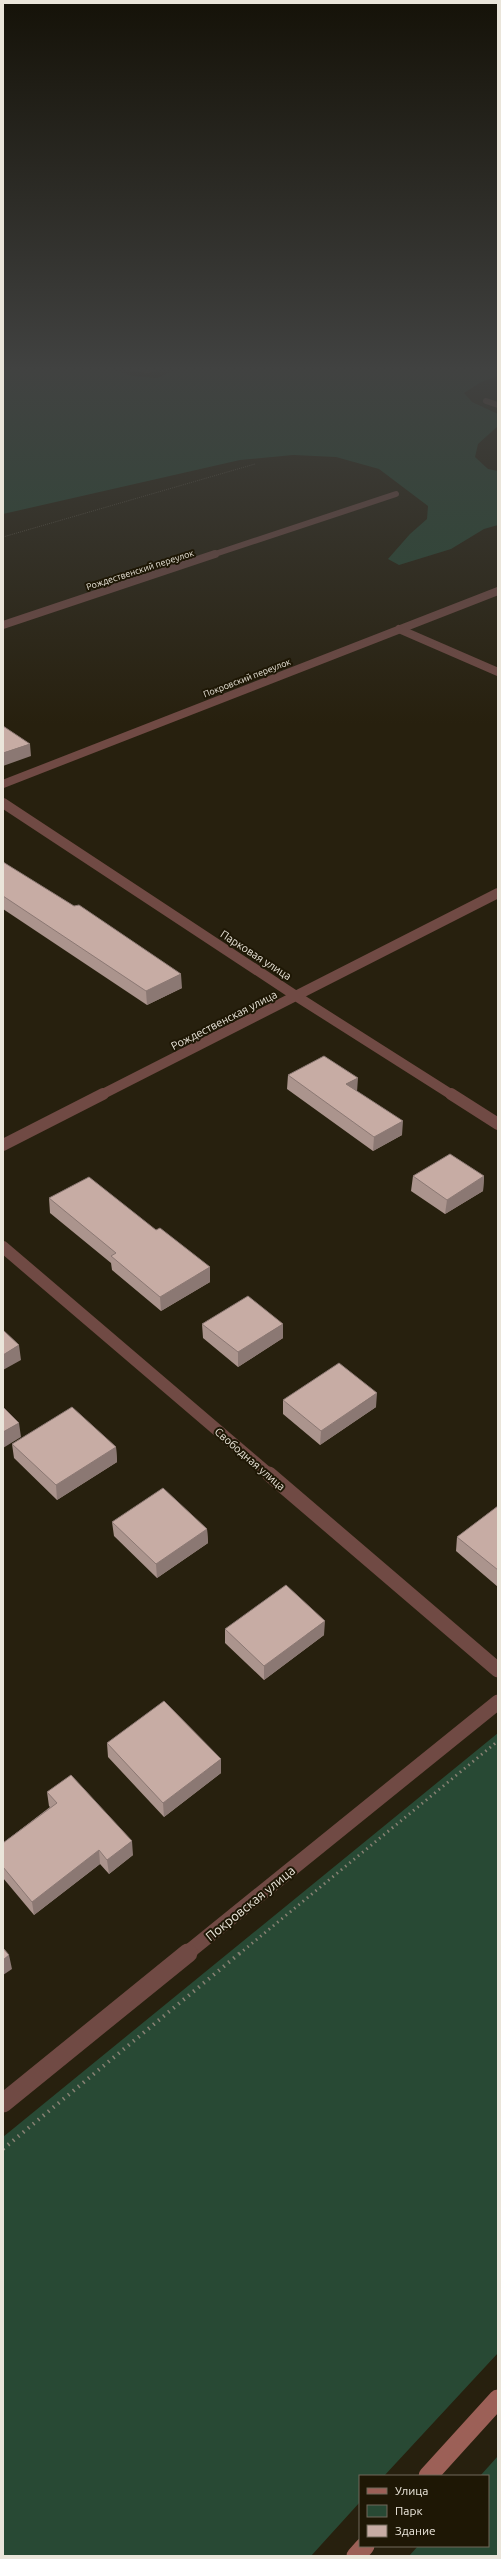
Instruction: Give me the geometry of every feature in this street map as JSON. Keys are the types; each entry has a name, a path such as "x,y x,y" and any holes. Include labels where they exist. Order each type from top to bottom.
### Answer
{"main road":[{"path":"429,2475 498,2399"},
{"path":"356,2556 364,2547"}],"street":[{"name":"Рождественский переулок","path":"3,625 396,494"},
{"name":"Покровский переулок","path":"3,784 498,591"},
{"path":"399,629 498,672"},
{"name":"Парковая улица","path":"3,803 296,996 498,1124"},
{"name":"Рождественская улица","path":"3,1146 498,893"},
{"name":"Свободная улица","path":"3,1247 498,1670"},
{"name":"Покровская улица","path":"3,2103 498,1702"}],"path":[{"path":"3,537 181,485"},
{"path":"3,2149 498,1741"}],"green space":[{"path":"3,485 128,485 3,514"},
{"path":"401,485 498,485 498,525 484,529 451,549 399,565 388,559 410,534 427,519 428,506"},
{"path":"498,1733 498,2353 385,2475 359,2475 359,2503 311,2556 3,2556 3,2137"},
{"path":"498,2456 498,2556 409,2556 417,2547 489,2547 489,2475 481,2475"}],"building":[{"path":"3,726 30,744 3,753"},
{"path":"3,862 74,906 79,905 181,974 146,991 3,896"},
{"path":"324,1056 358,1078 346,1084 403,1121 374,1137 288,1075"},
{"path":"450,1154 484,1176 447,1200 413,1176"},
{"path":"89,1177 156,1230 160,1228 210,1267 160,1297 111,1256 116,1253 49,1198"},
{"path":"248,1296 283,1324 238,1352 202,1324"},
{"path":"3,1330 19,1345 3,1355"},
{"path":"339,1363 377,1393 321,1431 283,1400"},
{"path":"3,1407 19,1423 3,1432"},
{"path":"72,1407 116,1447 56,1485 12,1444"},
{"path":"163,1488 207,1529 156,1564 112,1522"},
{"path":"498,1506 498,1570 457,1537"},
{"path":"286,1585 325,1621 264,1666 225,1629"},
{"path":"164,1701 221,1759 163,1803 107,1743"},
{"path":"71,1775 132,1841 107,1860 99,1850 32,1902 3,1867 3,1843 57,1803 47,1792"},
{"path":"3,1948 9,1955 3,1960"}]}
